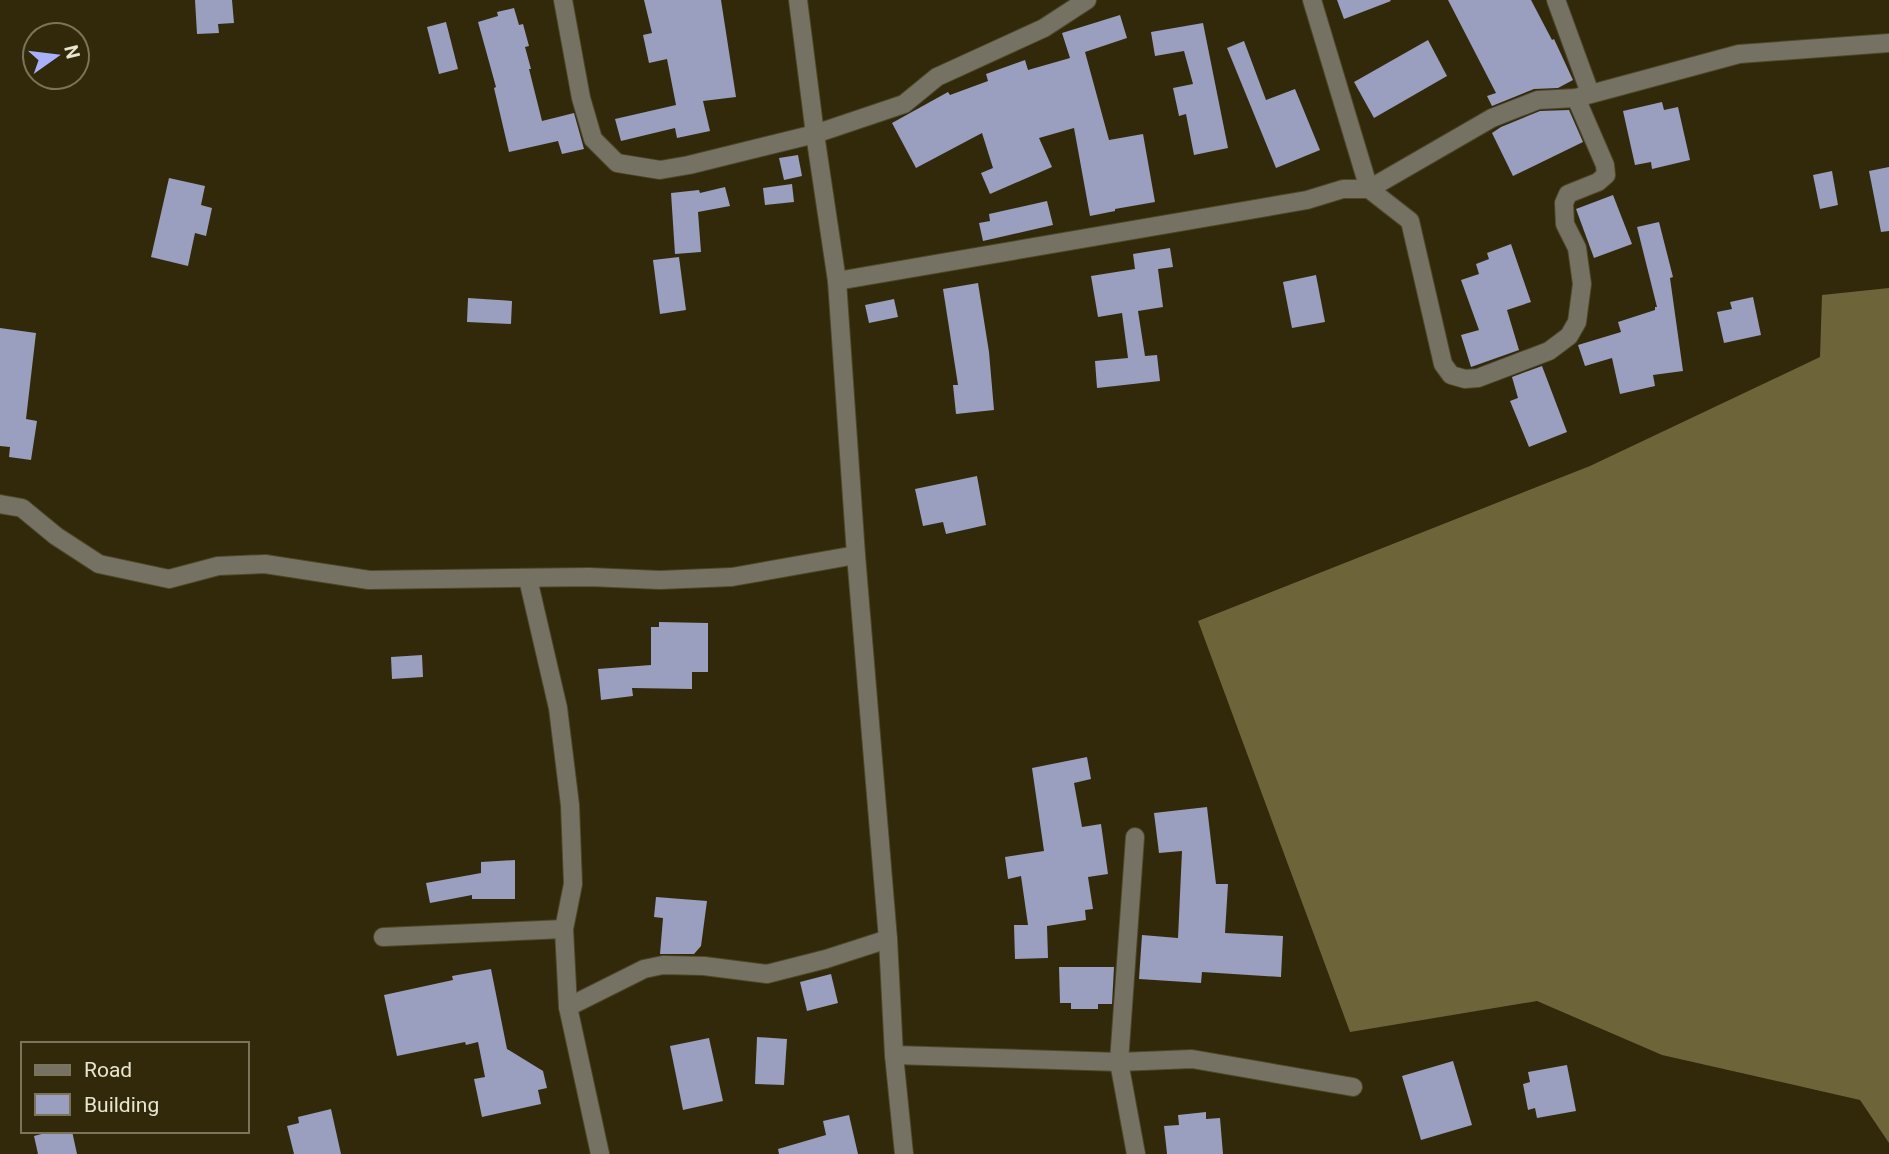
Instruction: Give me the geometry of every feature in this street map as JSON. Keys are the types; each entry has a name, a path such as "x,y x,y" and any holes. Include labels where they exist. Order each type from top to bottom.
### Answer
{"street":[{"path":"563,0 581,98 593,139 617,163 660,170 815,134 904,104 937,77 1044,28 1087,0"},
{"path":"799,0 815,134 837,281 856,555 888,939 894,1055 904,1154"},
{"path":"1312,0 1368,189 1410,221 1443,364 1451,375 1465,379 1478,378 1549,351 1569,336 1577,322 1582,284 1577,248 1564,224 1564,203 1567,194 1598,182 1606,175 1556,0"},
{"path":"837,281 1307,200 1343,189 1368,189 1492,118 1538,100 1583,95 1739,54 1889,43"},
{"path":"0,504 22,508 56,536 99,564 169,579 218,566 265,564 369,580 732,578 856,555"},
{"path":"528,579 558,708 570,806 573,884 564,929 568,1007 600,1154"},
{"path":"1135,837 1119,1062 1136,1154"},
{"path":"383,937 564,929"},
{"path":"568,1007 653,967 705,966 766,974 826,959 888,939"},
{"path":"894,1055 1119,1062 1192,1059 1353,1087"}],"shaded area":[{"path":"1889,288 1889,1143 1860,1100 1662,1055 1537,1001 1350,1032 1198,621 1590,466 1820,357 1822,295"}],"building":[{"path":"195,0 232,0 234,23 218,24 219,33 197,34"},
{"path":"644,0 721,0 736,97 703,101 710,131 677,138 675,128 621,141 615,119 676,105 667,59 649,63 643,35 652,33"},
{"path":"1337,0 1390,0 1391,1 1344,19"},
{"path":"1448,0 1531,0 1552,40 1554,39 1573,80 1558,88 1534,89 1492,106 1487,96 1496,93"},
{"path":"514,8 519,25 523,24 529,46 525,47 542,121 574,113 584,149 562,154 558,141 509,152 494,88 496,87 478,22 498,16 497,12"},
{"path":"1120,15 1127,38 1085,52 1109,140 1143,134 1155,202 1090,216 1074,128 1039,138 1052,167 990,194 981,173 993,168 982,133 916,168 892,123 948,92 950,95 988,81 986,74 1025,60 1028,70 1070,58 1062,33"},
{"path":"446,22 458,69 439,74 427,27"},
{"path":"1203,23 1228,148 1194,155 1186,114 1179,116 1173,88 1193,84 1184,51 1155,56 1151,32"},
{"path":"1428,40 1447,76 1374,118 1354,82"},
{"path":"1244,41 1266,100 1295,89 1320,150 1276,168 1227,48"},
{"path":"1662,102 1664,110 1678,107 1690,160 1652,169 1651,162 1635,165 1623,111"},
{"path":"1569,110 1583,142 1513,176 1492,133 1540,111"},
{"path":"798,155 802,176 784,180 779,158"},
{"path":"1889,167 1889,231 1881,232 1869,171"},
{"path":"1832,171 1838,205 1820,209 1813,175"},
{"path":"169,178 205,186 201,205 212,208 206,236 195,233 188,266 151,257"},
{"path":"792,184 794,202 765,205 763,188"},
{"path":"725,187 730,206 698,212 701,252 675,254 671,193 699,190 700,193"},
{"path":"1613,195 1632,244 1594,258 1576,209"},
{"path":"1047,201 1053,225 983,241 979,223 990,221 989,214"},
{"path":"1659,222 1673,277 1670,278 1683,371 1653,375 1655,386 1620,394 1612,358 1585,366 1578,345 1621,332 1618,322 1657,307 1637,227"},
{"path":"1511,244 1531,302 1507,310 1519,350 1471,367 1461,335 1479,330 1461,280 1479,274 1476,264 1489,259 1487,253"},
{"path":"1170,248 1173,267 1158,269 1163,307 1138,311 1145,356 1157,355 1160,381 1097,388 1095,361 1128,358 1122,313 1098,317 1091,276 1135,269 1133,254"},
{"path":"679,257 686,310 660,314 653,260"},
{"path":"1316,275 1325,322 1292,328 1283,282"},
{"path":"978,283 989,352 994,410 956,414 953,385 958,385 943,289"},
{"path":"1753,297 1761,335 1724,343 1717,312 1732,309 1730,302"},
{"path":"468,298 512,301 511,324 467,322"},
{"path":"894,299 898,317 869,323 865,305"},
{"path":"0,328 36,333 26,419 37,421 31,460 9,457 10,447 0,446"},
{"path":"1542,366 1567,432 1529,447 1510,401 1518,398 1512,377"},
{"path":"977,476 986,525 946,534 943,522 923,526 915,489"},
{"path":"659,622 708,623 708,672 692,672 692,689 632,688 633,696 601,700 598,669 651,665 651,627 659,627"},
{"path":"422,655 423,677 392,679 391,657"},
{"path":"1087,757 1091,779 1074,783 1082,827 1101,824 1108,874 1088,877 1093,909 1085,910 1086,920 1047,926 1048,958 1015,959 1014,925 1028,925 1021,876 1008,879 1005,857 1044,851 1032,768"},
{"path":"1207,807 1216,884 1228,884 1225,933 1283,936 1281,977 1202,972 1201,983 1139,979 1142,935 1178,938 1182,851 1159,853 1154,813"},
{"path":"515,860 515,899 472,899 472,895 430,903 426,883 481,873 481,862"},
{"path":"656,897 707,901 701,946 694,954 660,954 663,918 654,917"},
{"path":"1059,967 1114,967 1112,1004 1098,1004 1098,1009 1071,1009 1071,1003 1060,1003"},
{"path":"491,969 507,1049 543,1071 547,1088 538,1090 541,1104 482,1117 474,1079 485,1077 478,1042 466,1045 465,1042 397,1056 384,995 453,980 452,976"},
{"path":"831,974 838,1003 807,1011 800,982"},
{"path":"757,1037 787,1039 784,1085 755,1084"},
{"path":"709,1038 723,1101 683,1110 670,1046"},
{"path":"1453,1061 1472,1125 1421,1140 1402,1076"},
{"path":"1567,1065 1576,1111 1537,1118 1535,1108 1528,1110 1523,1084 1530,1082 1528,1072"},
{"path":"331,1109 341,1154 294,1154 287,1126 299,1123 298,1117"},
{"path":"1206,1112 1206,1119 1220,1118 1223,1154 1167,1154 1164,1126 1179,1125 1178,1115"},
{"path":"849,1115 858,1154 779,1154 778,1149 826,1135 823,1121"},
{"path":"45,1133 72,1133 77,1154 38,1154 34,1136"}]}
